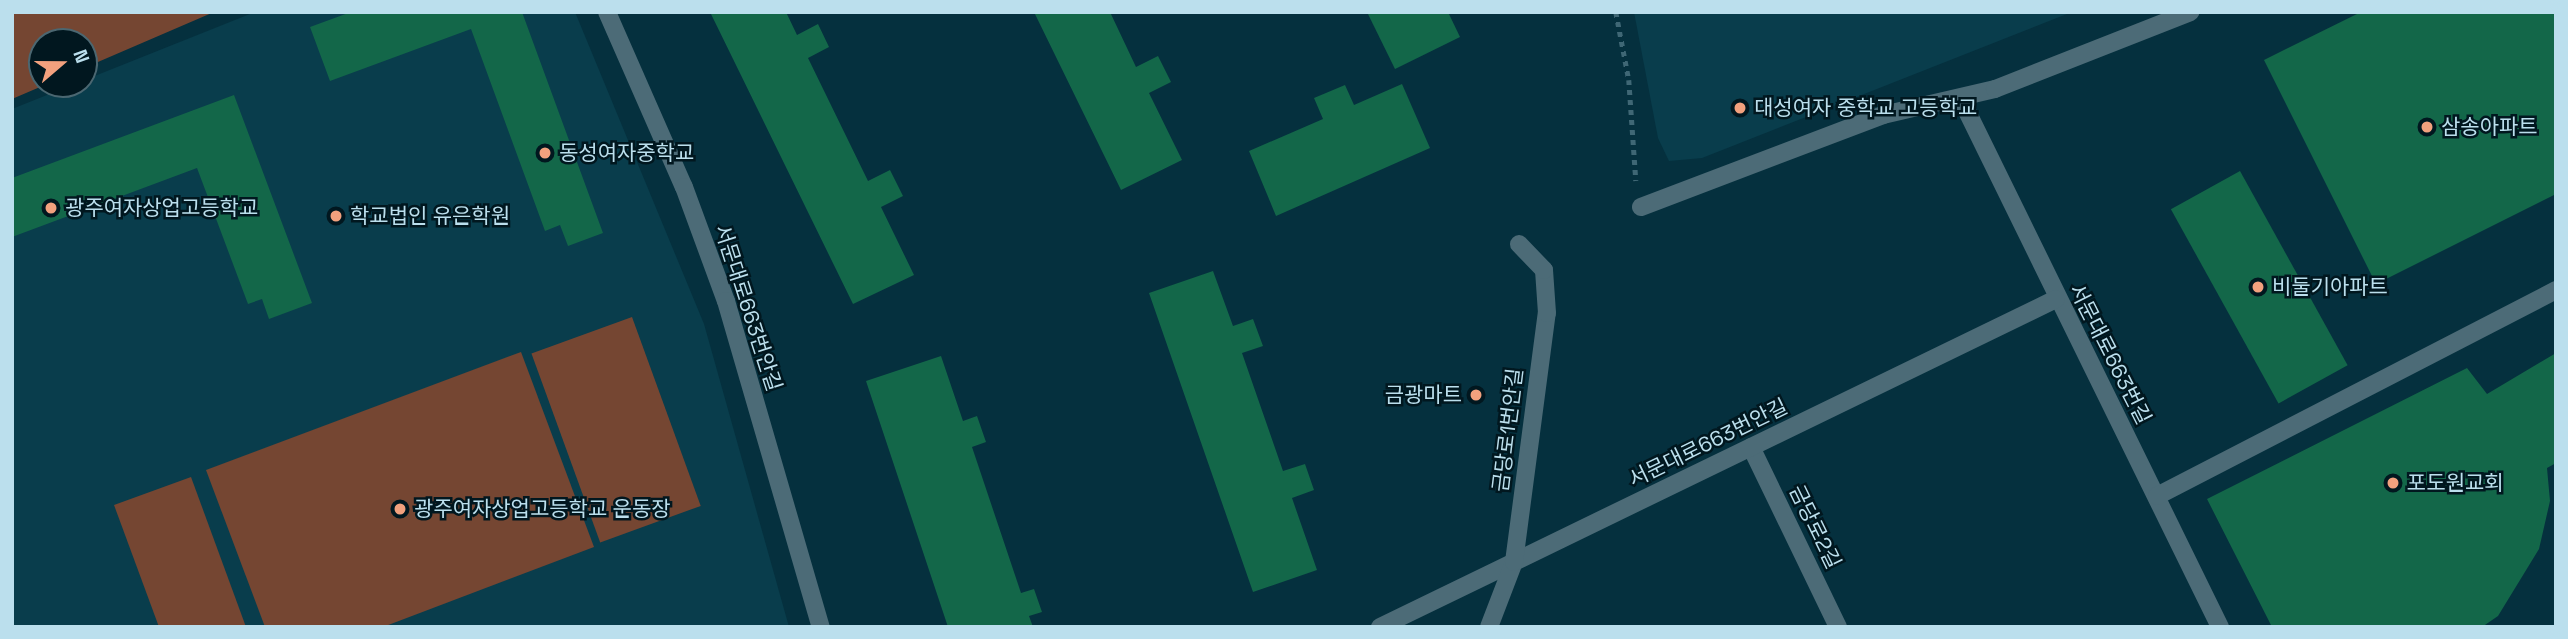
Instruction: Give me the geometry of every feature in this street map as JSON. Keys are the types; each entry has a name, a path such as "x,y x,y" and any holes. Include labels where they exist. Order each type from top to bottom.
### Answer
{"street":[{"name":"서문대로663번안길","path":"607,12 684,187 726,302 821,627"},
{"path":"1641,207 1883,115 1962,101 2190,12"},
{"name":"서문대로663번길","path":"1962,101 2056,299 2157,496 2220,627"},
{"name":"금당로1번안길","path":"1489,627 1514,562 1548,293 1544,270 1520,244"},
{"path":"2157,496 2556,290"},
{"name":"서문대로663번안길","path":"1380,627 2056,299"},
{"name":"금당로2길","path":"1751,447 1838,627"}],"path":[{"path":"1616,12 1641,207"}],"shaded area":[{"path":"12,12 214,12 98,62 98,28 28,28 28,92 12,99"},
{"name":"학교법인 유은학원","path":"255,12 575,12 704,324 789,627 12,627 12,109 40,98 98,98 98,75"},
{"name":"대성여자 중학교 고등학교","path":"1634,12 2072,12 1702,158 1669,161 1658,138"},
{"name":"광주여자상업고등학교 운동장","path":"632,317 701,506 600,542 531,354"},
{"name":"광주여자상업고등학교 운동장","path":"521,352 594,547 383,627 265,627 206,470"},
{"path":"191,477 246,627 159,627 114,505"}],"building":[{"name":"동성여자중학교","path":"351,12 522,12 603,233 568,246 560,225 545,231 471,29 330,81 310,27"},
{"path":"710,12 786,12 797,35 818,24 829,47 808,58 868,181 890,170 903,196 881,207 914,275 853,304"},
{"path":"1034,12 1110,12 1136,67 1158,56 1171,82 1149,93 1182,160 1121,190"},
{"path":"1367,12 1448,12 1460,37 1395,69"},
{"name":"삼송아파트","path":"2361,12 2556,12 2556,194 2376,284 2264,60"},
{"path":"1402,84 1430,148 1276,216 1249,151 1323,119 1314,98 1345,85 1354,105"},
{"name":"광주여자상업고등학교","path":"234,95 312,303 269,319 262,299 248,304 197,168 12,237 12,178"},
{"name":"비둘기아파트","path":"2240,171 2348,365 2279,403 2171,209"},
{"path":"1213,271 1233,326 1253,319 1263,346 1242,353 1283,471 1305,464 1314,490 1292,498 1317,570 1253,592 1149,293"},
{"name":"포도원교회","path":"2556,353 2556,463 2547,468 2550,501 2539,549 2498,616 2482,627 2272,627 2207,499 2467,368 2487,394"},
{"path":"941,356 963,421 977,416 986,442 972,447 1021,593 1034,589 1042,612 1029,616 1033,627 948,627 866,381"}],"place":[{"name":"대성여자 중학교 고등학교","path":"1740,108"},
{"name":"삼송아파트","path":"2427,127"},
{"name":"동성여자중학교","path":"545,153"},
{"name":"광주여자상업고등학교","path":"51,208"},
{"name":"학교법인 유은학원","path":"336,216"},
{"name":"비둘기아파트","path":"2258,287"},
{"name":"금광마트","path":"1476,395"},
{"name":"포도원교회","path":"2393,483"},
{"name":"광주여자상업고등학교 운동장","path":"400,509"}]}
